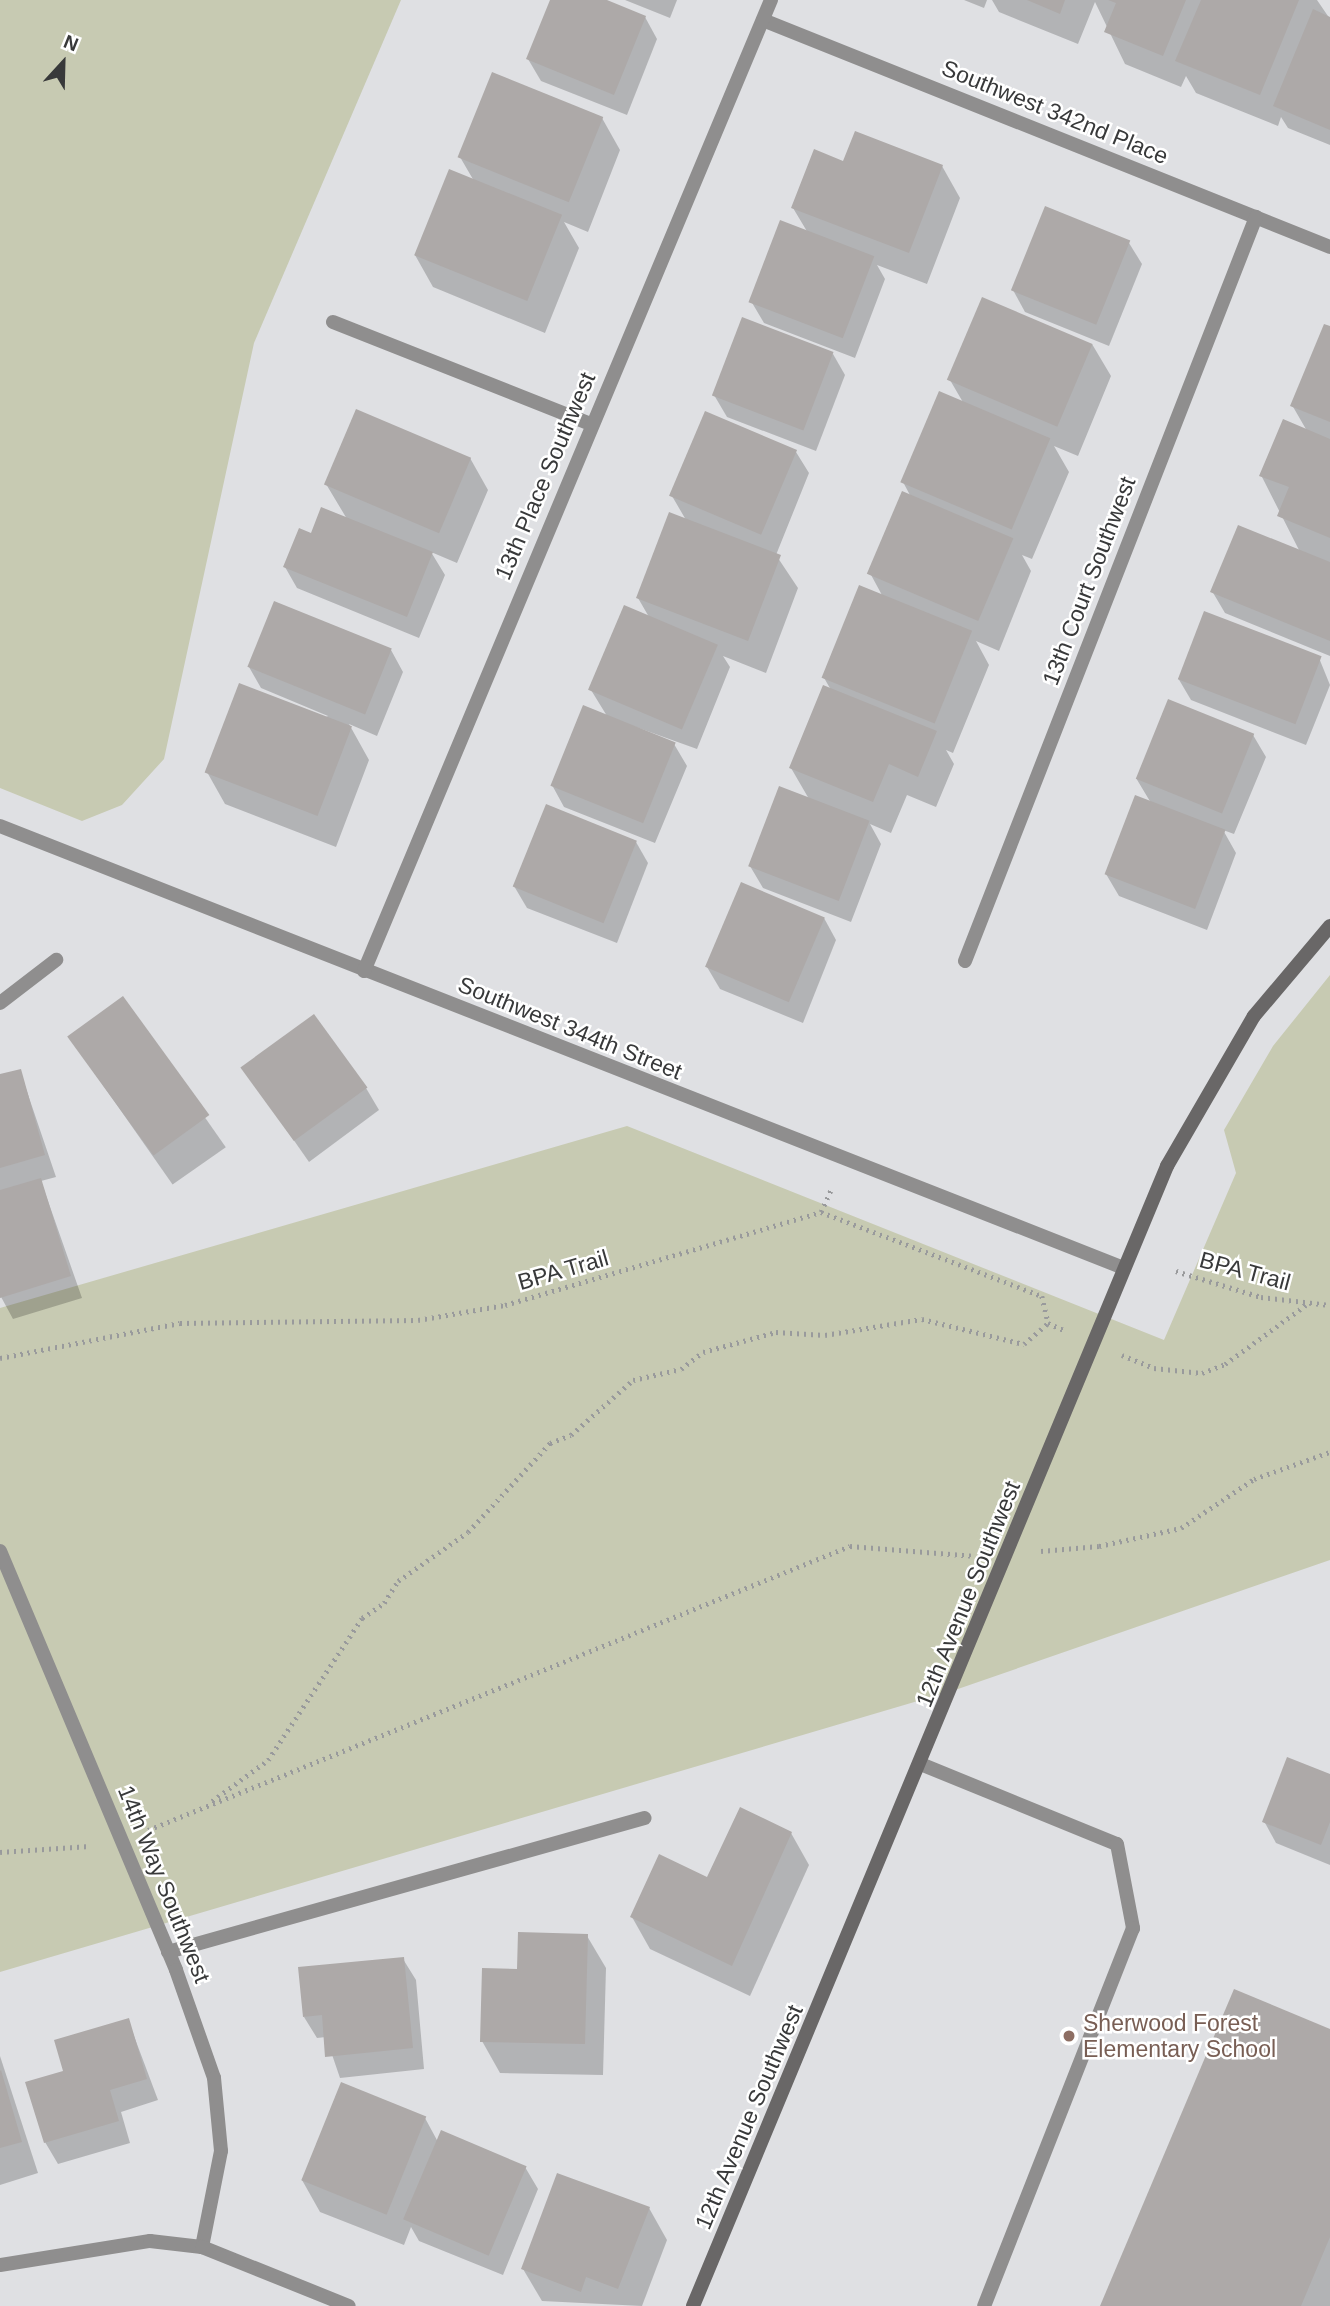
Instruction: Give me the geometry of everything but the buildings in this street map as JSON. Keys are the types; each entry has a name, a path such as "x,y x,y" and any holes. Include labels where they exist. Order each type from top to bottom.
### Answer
{"street":[{"name":"13th Place Southwest","path":"364,971 591,424 771,0"},
{"name":"Southwest 342nd Place","path":"763,20 1330,247"},
{"name":"13th Court Southwest","path":"965,961 1256,217"},
{"path":"332,322 591,424"},
{"name":"Southwest 344th Street","path":"0,826 1124,1268"},
{"name":"12th Avenue Southwest","path":"693,2306 923,1765 1010,1553 1092,1342 1167,1166 1227,1059 1330,926"},
{"path":"0,1003 56,960"},
{"name":"14th Way Southwest","path":"0,1551 168,1952 207,2056 220,2114 218,2182 202,2248"},
{"path":"923,1765 1117,1844 1133,1928 984,2306"},
{"path":"168,1952 645,1818"},
{"path":"0,2265 107,2244 202,2248 349,2306"}],"path":[{"name":"BPA Trail","path":"0,1358 180,1324 418,1320 505,1305 821,1212 1042,1296 1048,1323"},
{"name":"BPA Trail","path":"1176,1271 1306,1305 1330,1305"},
{"name":"BPA Trail","path":"1139,1362 1189,1374 1213,1369 1306,1305"},
{"path":"205,1806 268,1760 362,1618 384,1603 398,1581 468,1532 550,1443 571,1435 633,1380 681,1369 703,1352 776,1332 825,1335 922,1319 1024,1344 1048,1323 1092,1342"},
{"path":"0,1852 122,1841 850,1546 956,1558 1099,1546 1181,1528 1254,1479 1330,1452"}],"green space":[{"path":"0,0 401,0 254,343 164,759 122,805 82,821 0,788"},
{"path":"1330,975 1330,1560 955,1690 0,1972 0,1308 627,1126 1164,1340 1236,1173 1224,1130 1273,1046"}],"place":[{"name":"Sherwood Forest Elementary School","path":"1069,2036"}]}
